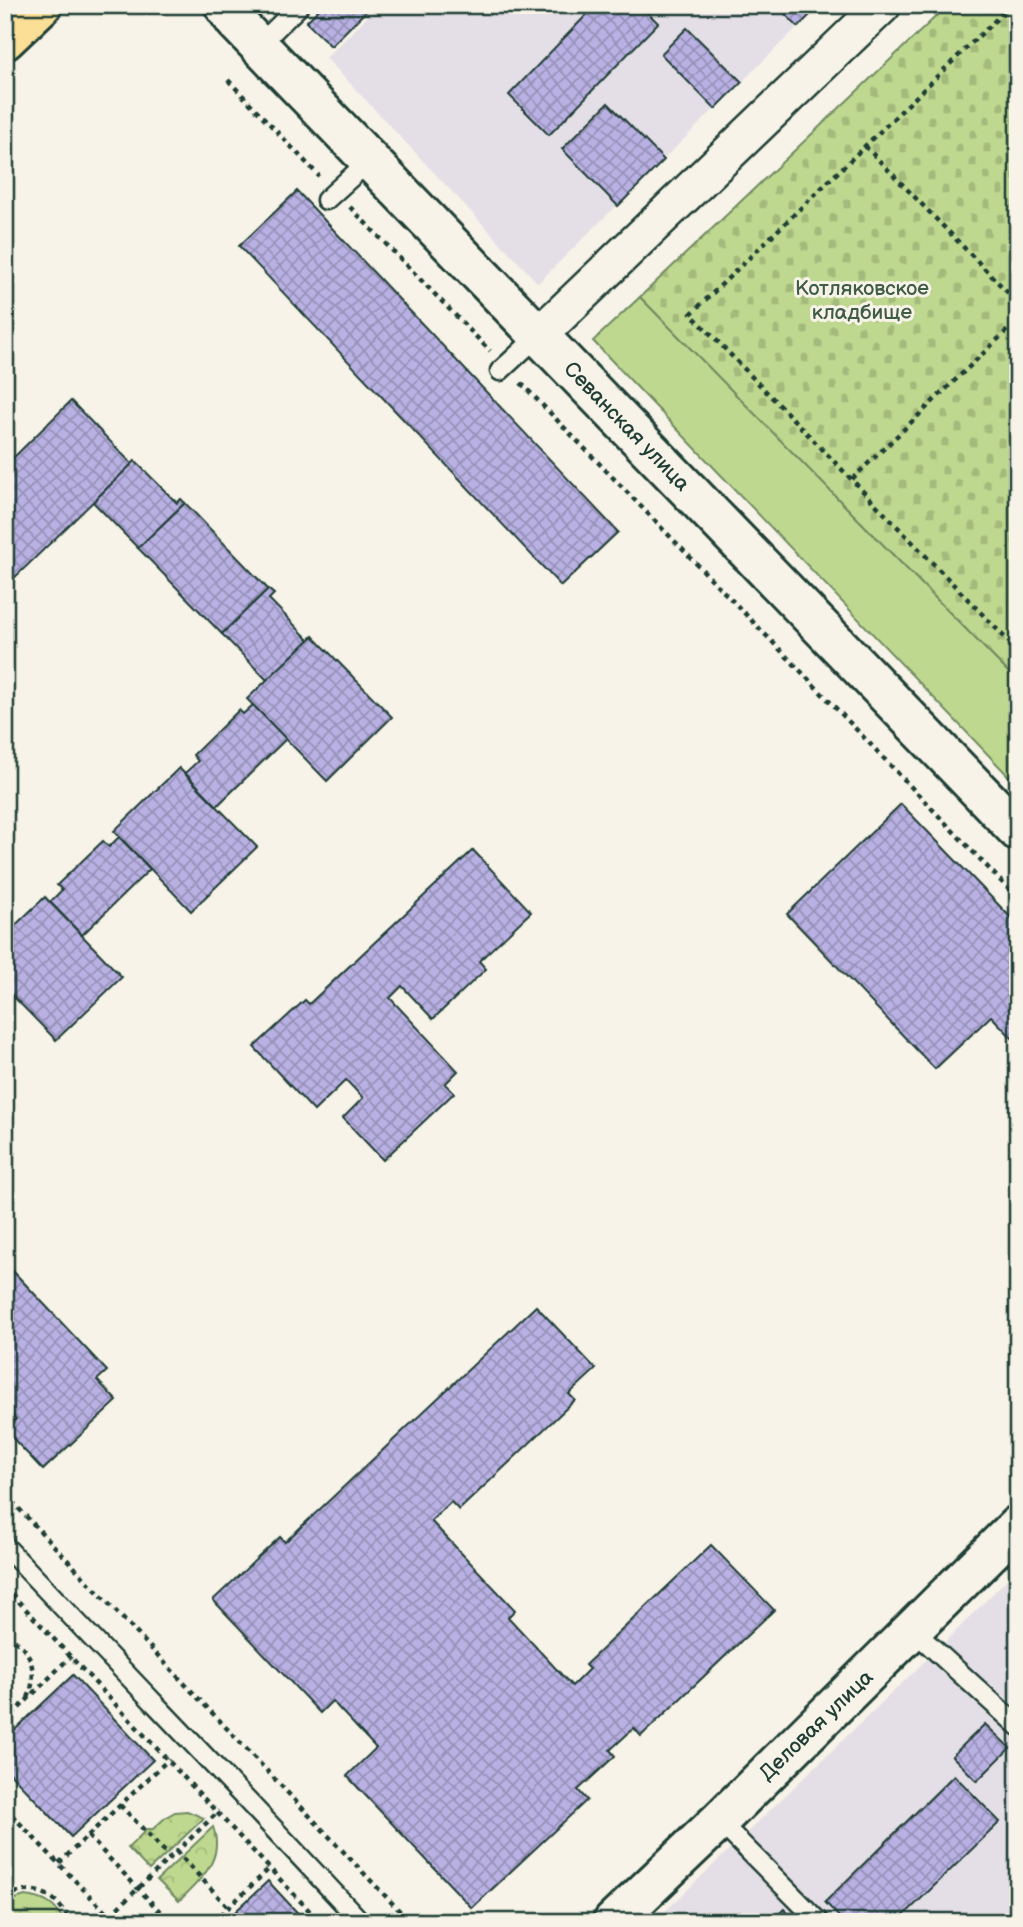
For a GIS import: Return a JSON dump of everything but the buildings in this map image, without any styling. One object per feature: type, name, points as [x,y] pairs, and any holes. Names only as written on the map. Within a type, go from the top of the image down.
[{"type":"main road","points":[[5,40],[42,5]]},
{"type":"street","points":[[539,335],[883,5]]},
{"type":"street","name":"Севанская улица","points":[[233,19],[1018,831]]},
{"type":"street","name":"Деловая улица","points":[[613,1922],[1018,1525]]},
{"type":"lane","points":[[233,19],[298,7]]},
{"type":"lane","points":[[330,196],[370,160]]},
{"type":"lane","points":[[503,369],[539,335]]},
{"type":"lane","points":[[5,1546],[242,1793],[360,1922]]},
{"type":"lane","points":[[913,1630],[1018,1726]]},
{"type":"lane","points":[[719,1821],[819,1922]]},
{"type":"path","points":[[1012,5],[691,314],[1018,651]]},
{"type":"path","points":[[228,80],[330,196],[790,660],[1018,899]]},
{"type":"path","points":[[865,146],[1018,303]]},
{"type":"path","points":[[852,480],[1018,320]]},
{"type":"path","points":[[5,1494],[410,1922]]},
{"type":"path","points":[[5,1587],[320,1922]]},
{"type":"path","points":[[5,1636],[23,1647],[31,1659],[34,1672],[33,1686],[20,1708],[5,1716]]},
{"type":"path","points":[[5,1722],[91,1638]]},
{"type":"path","points":[[59,1863],[169,1759]]},
{"type":"path","points":[[103,1922],[176,1851],[266,1770]]},
{"type":"path","points":[[120,1805],[170,1857]]},
{"type":"path","points":[[5,1808],[114,1922]]},
{"type":"path","points":[[88,1836],[170,1922]]},
{"type":"path","points":[[176,1851],[228,1907]]},
{"type":"path","points":[[5,1866],[5,1872]]},
{"type":"path","points":[[213,1922],[270,1868]]},
{"type":"path","points":[[5,1896],[19,1890],[34,1890],[58,1903],[69,1922]]},
{"type":"shaded area","points":[[379,5],[820,5],[538,283],[326,58]]},
{"type":"shaded area","points":[[1018,1568],[1018,1922],[654,1922],[953,1634]]},
{"type":"green space","name":"Котляковское кладбище","points":[[948,5],[1018,5],[1018,682],[640,297]]},
{"type":"green space","points":[[640,297],[1018,682],[1018,786],[593,341]]},
{"type":"green space","points":[[187,1811],[204,1818],[149,1870],[128,1848],[147,1829],[153,1829],[166,1817],[175,1812]]},
{"type":"green space","points":[[213,1827],[216,1849],[213,1859],[195,1886],[179,1901],[157,1880]]},
{"type":"green space","points":[[25,1896],[48,1903],[65,1922],[5,1922],[5,1902]]}]
